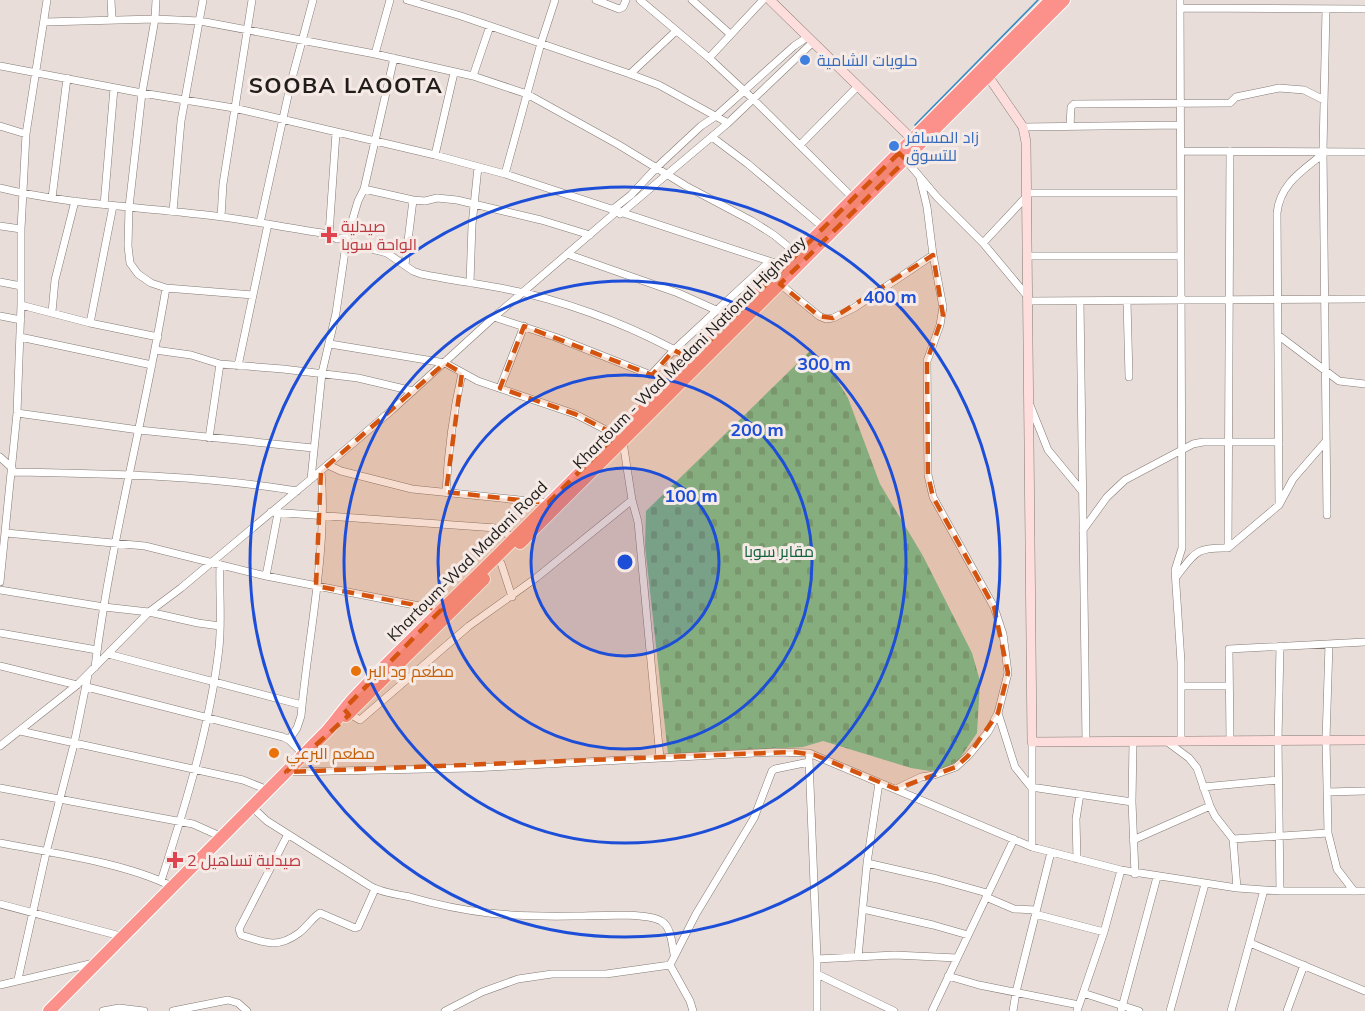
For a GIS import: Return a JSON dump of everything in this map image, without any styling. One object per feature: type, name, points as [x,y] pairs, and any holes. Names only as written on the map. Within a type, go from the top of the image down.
[{"type":"highway","name":"Khartoum - Wad Medani National Highway","points":[[303,754],[501,562],[619,439],[780,284],[1051,0]]},
{"type":"highway","name":"Khartoum - Wad Medani National Highway","points":[[916,143],[988,76],[1064,0]]},
{"type":"highway","name":"Khartoum-Wad Madani Road","points":[[346,712],[440,610],[548,503],[619,439],[691,359],[784,266],[853,198],[902,157]]},
{"type":"highway","points":[[57,1008],[303,754]]},
{"type":"street","points":[[0,582],[17,413],[21,320],[22,194],[26,134],[45,22],[46,0]]},
{"type":"street","points":[[111,0],[111,20]]},
{"type":"street","points":[[156,0],[142,93],[129,207],[130,262],[138,274],[151,283],[166,288],[253,295]]},
{"type":"street","points":[[173,211],[184,99],[202,0]]},
{"type":"street","points":[[221,217],[223,184],[252,0]]},
{"type":"street","points":[[260,223],[282,119],[313,0]]},
{"type":"street","points":[[375,54],[390,0]]},
{"type":"street","points":[[407,0],[490,26],[659,85],[728,123]]},
{"type":"street","points":[[506,174],[540,43],[555,0]]},
{"type":"street","points":[[596,0],[621,9],[626,0]]},
{"type":"street","points":[[640,0],[650,3],[676,31],[753,99],[853,198]]},
{"type":"street","points":[[692,0],[730,34]]},
{"type":"street","points":[[709,58],[763,0]]},
{"type":"street","points":[[770,0],[916,143]]},
{"type":"street","points":[[1180,0],[1182,548],[1176,562],[1176,577],[1181,741]]},
{"type":"street","points":[[1180,8],[1365,9]]},
{"type":"street","points":[[1326,9],[1323,152],[1327,515]]},
{"type":"street","points":[[45,22],[155,18],[200,21],[375,54],[473,76],[526,94],[752,221],[797,254]]},
{"type":"street","points":[[473,76],[490,26]]},
{"type":"street","points":[[630,74],[676,31]]},
{"type":"street","points":[[616,212],[657,167],[701,126],[716,116],[794,46],[809,40]]},
{"type":"street","points":[[0,746],[77,685],[148,612],[275,513],[297,491],[567,254],[616,212],[712,137],[753,99],[809,40]]},
{"type":"street","points":[[311,479],[322,373],[330,344],[347,238],[364,189],[394,58]]},
{"type":"street","points":[[0,66],[234,108],[435,155],[506,174],[784,266]]},
{"type":"street","points":[[435,155],[454,73]]},
{"type":"street","points":[[988,76],[1023,127],[1026,149],[1032,847]]},
{"type":"street","points":[[52,198],[67,78]]},
{"type":"street","points":[[800,146],[857,87]]},
{"type":"street","points":[[104,205],[114,88]]},
{"type":"street","points":[[1070,126],[1071,107],[1074,104],[1230,103],[1236,97],[1279,88],[1304,90],[1324,100]]},
{"type":"street","points":[[1023,127],[1180,125]]},
{"type":"street","points":[[0,126],[26,134]]},
{"type":"street","points":[[329,234],[336,133]]},
{"type":"street","points":[[712,137],[824,228]]},
{"type":"street","points":[[1181,151],[1365,152]]},
{"type":"street","points":[[1228,548],[1230,151]]},
{"type":"street","points":[[1279,505],[1278,201],[1296,175],[1323,152]]},
{"type":"street","points":[[902,157],[983,243],[1028,299],[1080,301],[1365,299]]},
{"type":"street","points":[[470,283],[478,167]]},
{"type":"street","points":[[896,789],[921,777],[956,767],[968,756],[998,713],[1008,673],[1003,634],[994,607],[933,497],[928,475],[927,361],[943,315],[927,207],[920,178]]},
{"type":"street","points":[[0,188],[22,194],[104,205],[221,217],[347,238]]},
{"type":"street","points":[[364,189],[412,200],[425,201],[437,198],[475,204],[590,235]]},
{"type":"street","points":[[983,243],[1026,195],[1180,193]]},
{"type":"street","points":[[405,265],[412,200]]},
{"type":"street","points":[[52,312],[57,271],[75,201]]},
{"type":"street","points":[[90,323],[113,206]]},
{"type":"street","points":[[238,366],[268,224]]},
{"type":"street","points":[[0,226],[21,229]]},
{"type":"street","points":[[347,238],[348,243],[387,253],[421,274],[522,293],[590,313],[691,359]]},
{"type":"street","points":[[567,254],[678,293],[716,310]]},
{"type":"street","points":[[780,284],[819,316],[826,319],[833,318],[866,301],[933,255]]},
{"type":"street","points":[[1028,256],[1180,256]]},
{"type":"street","points":[[494,317],[524,326],[651,375],[674,350],[769,262]]},
{"type":"street","points":[[0,282],[21,286]]},
{"type":"street","points":[[95,667],[115,542],[158,337],[166,288]]},
{"type":"street","points":[[734,295],[746,304]]},
{"type":"street","points":[[1080,301],[1086,741]]},
{"type":"street","points":[[1127,301],[1129,377]]},
{"type":"street","points":[[21,305],[90,323],[158,337]]},
{"type":"street","points":[[0,316],[21,320]]},
{"type":"street","points":[[500,388],[524,326]]},
{"type":"street","points":[[1278,335],[1339,381],[1365,384]]},
{"type":"street","points":[[20,338],[152,365]]},
{"type":"street","points":[[330,344],[445,363],[462,373],[500,388],[575,414],[619,439],[638,522],[660,758]]},
{"type":"street","points":[[155,350],[191,355],[220,364],[358,378],[413,391]]},
{"type":"street","points":[[209,438],[220,364]]},
{"type":"street","points":[[446,492],[447,457],[462,373]]},
{"type":"street","points":[[1029,403],[1048,450],[1082,491]]},
{"type":"street","points":[[17,413],[139,430],[313,448]]},
{"type":"street","points":[[1176,577],[1195,553],[1210,547],[1228,548],[1279,505],[1293,479],[1326,441]]},
{"type":"street","points":[[1083,531],[1107,497],[1125,480],[1193,444],[1279,442]]},
{"type":"street","points":[[0,458],[12,470],[130,474],[297,491]]},
{"type":"street","points":[[328,465],[341,471],[429,492],[548,503]]},
{"type":"street","points":[[289,740],[300,723],[322,515],[321,471]]},
{"type":"street","points":[[346,712],[360,720],[469,626],[512,597],[632,500]]},
{"type":"street","points":[[275,513],[495,528],[514,538]]},
{"type":"street","points":[[266,576],[275,513]]},
{"type":"street","points":[[6,533],[145,546],[266,576],[440,610]]},
{"type":"street","points":[[501,562],[512,597]]},
{"type":"street","points":[[160,881],[180,821],[214,682],[220,626],[220,565]]},
{"type":"street","points":[[0,590],[148,612],[220,626]]},
{"type":"street","points":[[0,633],[97,650]]},
{"type":"street","points":[[1230,740],[1229,649],[1365,642]]},
{"type":"street","points":[[1329,644],[1326,740],[1328,833],[1337,869],[1354,891]]},
{"type":"street","points":[[1280,646],[1278,740],[1280,891]]},
{"type":"street","points":[[108,654],[302,705]]},
{"type":"street","points":[[0,666],[77,685]]},
{"type":"street","points":[[18,979],[46,853],[74,744],[88,674]]},
{"type":"street","points":[[1181,686],[1229,686]]},
{"type":"street","points":[[87,687],[240,725],[289,740],[303,754]]},
{"type":"street","points":[[998,713],[1015,767],[1031,787],[1132,802]]},
{"type":"street","points":[[20,732],[243,780],[268,790]]},
{"type":"street","points":[[1032,742],[1365,740]]},
{"type":"street","points":[[1165,741],[1189,758],[1197,768],[1215,816],[1233,839],[1237,888]]},
{"type":"street","points":[[1133,742],[1132,802],[1135,874]]},
{"type":"street","points":[[286,772],[471,768],[775,752],[809,753],[1032,847],[1135,874],[1264,890],[1365,891]]},
{"type":"street","points":[[809,753],[817,1011]]},
{"type":"street","points":[[693,1011],[690,1001],[670,966],[674,954],[754,818],[772,771],[809,762]]},
{"type":"street","points":[[1203,787],[1278,780]]},
{"type":"street","points":[[858,957],[867,863],[879,783]]},
{"type":"street","points":[[0,788],[180,821],[193,824],[222,837]]},
{"type":"street","points":[[1327,792],[1365,791]]},
{"type":"street","points":[[1077,859],[1076,819],[1080,794]]},
{"type":"street","points":[[1133,840],[1210,806]]},
{"type":"street","points":[[252,807],[267,821],[375,889],[439,906],[511,916],[622,915],[655,919],[663,921],[666,926],[674,954]]},
{"type":"street","points":[[1233,839],[1328,833]]},
{"type":"street","points":[[288,834],[245,914],[239,929],[241,935],[270,944],[280,943],[300,932],[320,913],[355,928],[358,927],[375,889]]},
{"type":"street","points":[[932,1011],[1014,839]]},
{"type":"street","points":[[0,843],[119,868],[173,887]]},
{"type":"street","points":[[1013,1011],[1051,852]]},
{"type":"street","points":[[867,863],[937,879],[987,895],[1014,909],[1035,912],[1104,932]]},
{"type":"street","points":[[948,976],[1078,1008],[1104,932],[1121,870]]},
{"type":"street","points":[[1122,1009],[1157,877]]},
{"type":"street","points":[[1170,1011],[1205,884]]},
{"type":"street","points":[[1231,1011],[1264,890]]},
{"type":"street","points":[[0,904],[124,937]]},
{"type":"street","points":[[863,909],[933,925],[968,936]]},
{"type":"street","points":[[1250,943],[1365,991]]},
{"type":"street","points":[[817,959],[895,955],[957,958]]},
{"type":"street","points":[[0,985],[18,979],[100,962]]},
{"type":"street","points":[[1287,1011],[1304,965]]},
{"type":"street","points":[[446,1011],[482,992],[518,979],[552,974],[606,974],[670,966]]},
{"type":"street","points":[[817,974],[894,1011]]},
{"type":"street","points":[[1083,993],[1122,1009],[1139,1011]]},
{"type":"street","points":[[173,1011],[228,1000],[238,1003],[247,1011]]},
{"type":"street","points":[[103,1011],[119,1008],[144,1011]]},
{"type":"highlighted area","points":[[899,153],[906,160],[780,284],[819,316],[833,318],[933,255],[943,315],[927,361],[928,475],[933,497],[994,607],[1008,673],[998,713],[968,756],[956,767],[896,789],[815,755],[793,752],[286,772],[349,715],[344,709],[441,610],[316,586],[321,471],[445,363],[462,373],[446,492],[548,503],[616,435],[575,414],[500,388],[524,326],[652,375],[674,350],[691,359]]},
{"type":"green space","name":"مقابر سوبا","points":[[810,351],[832,372],[848,398],[880,484],[923,556],[972,653],[980,681],[977,733],[958,761],[941,770],[911,768],[823,741],[803,747],[668,754],[645,546],[646,511]]},
{"type":"waterway","points":[[915,125],[1038,0]]},
{"type":"place","name":"حلويات الشامية","points":[[805,60]]},
{"type":"place","name":"زاد المسافر للتسوق","points":[[894,146]]},
{"type":"place","name":"صيدلية الواحة سوبا","points":[[329,235]]},
{"type":"place","name":"مطعم ود البر","points":[[356,671]]},
{"type":"place","name":"مطعم البرعي","points":[[274,753]]},
{"type":"place","name":"صيدلية تساهيل 2","points":[[175,860]]},
{"type":"district","name":"SOOBA LAOOTA","points":[[346,85]]}]
